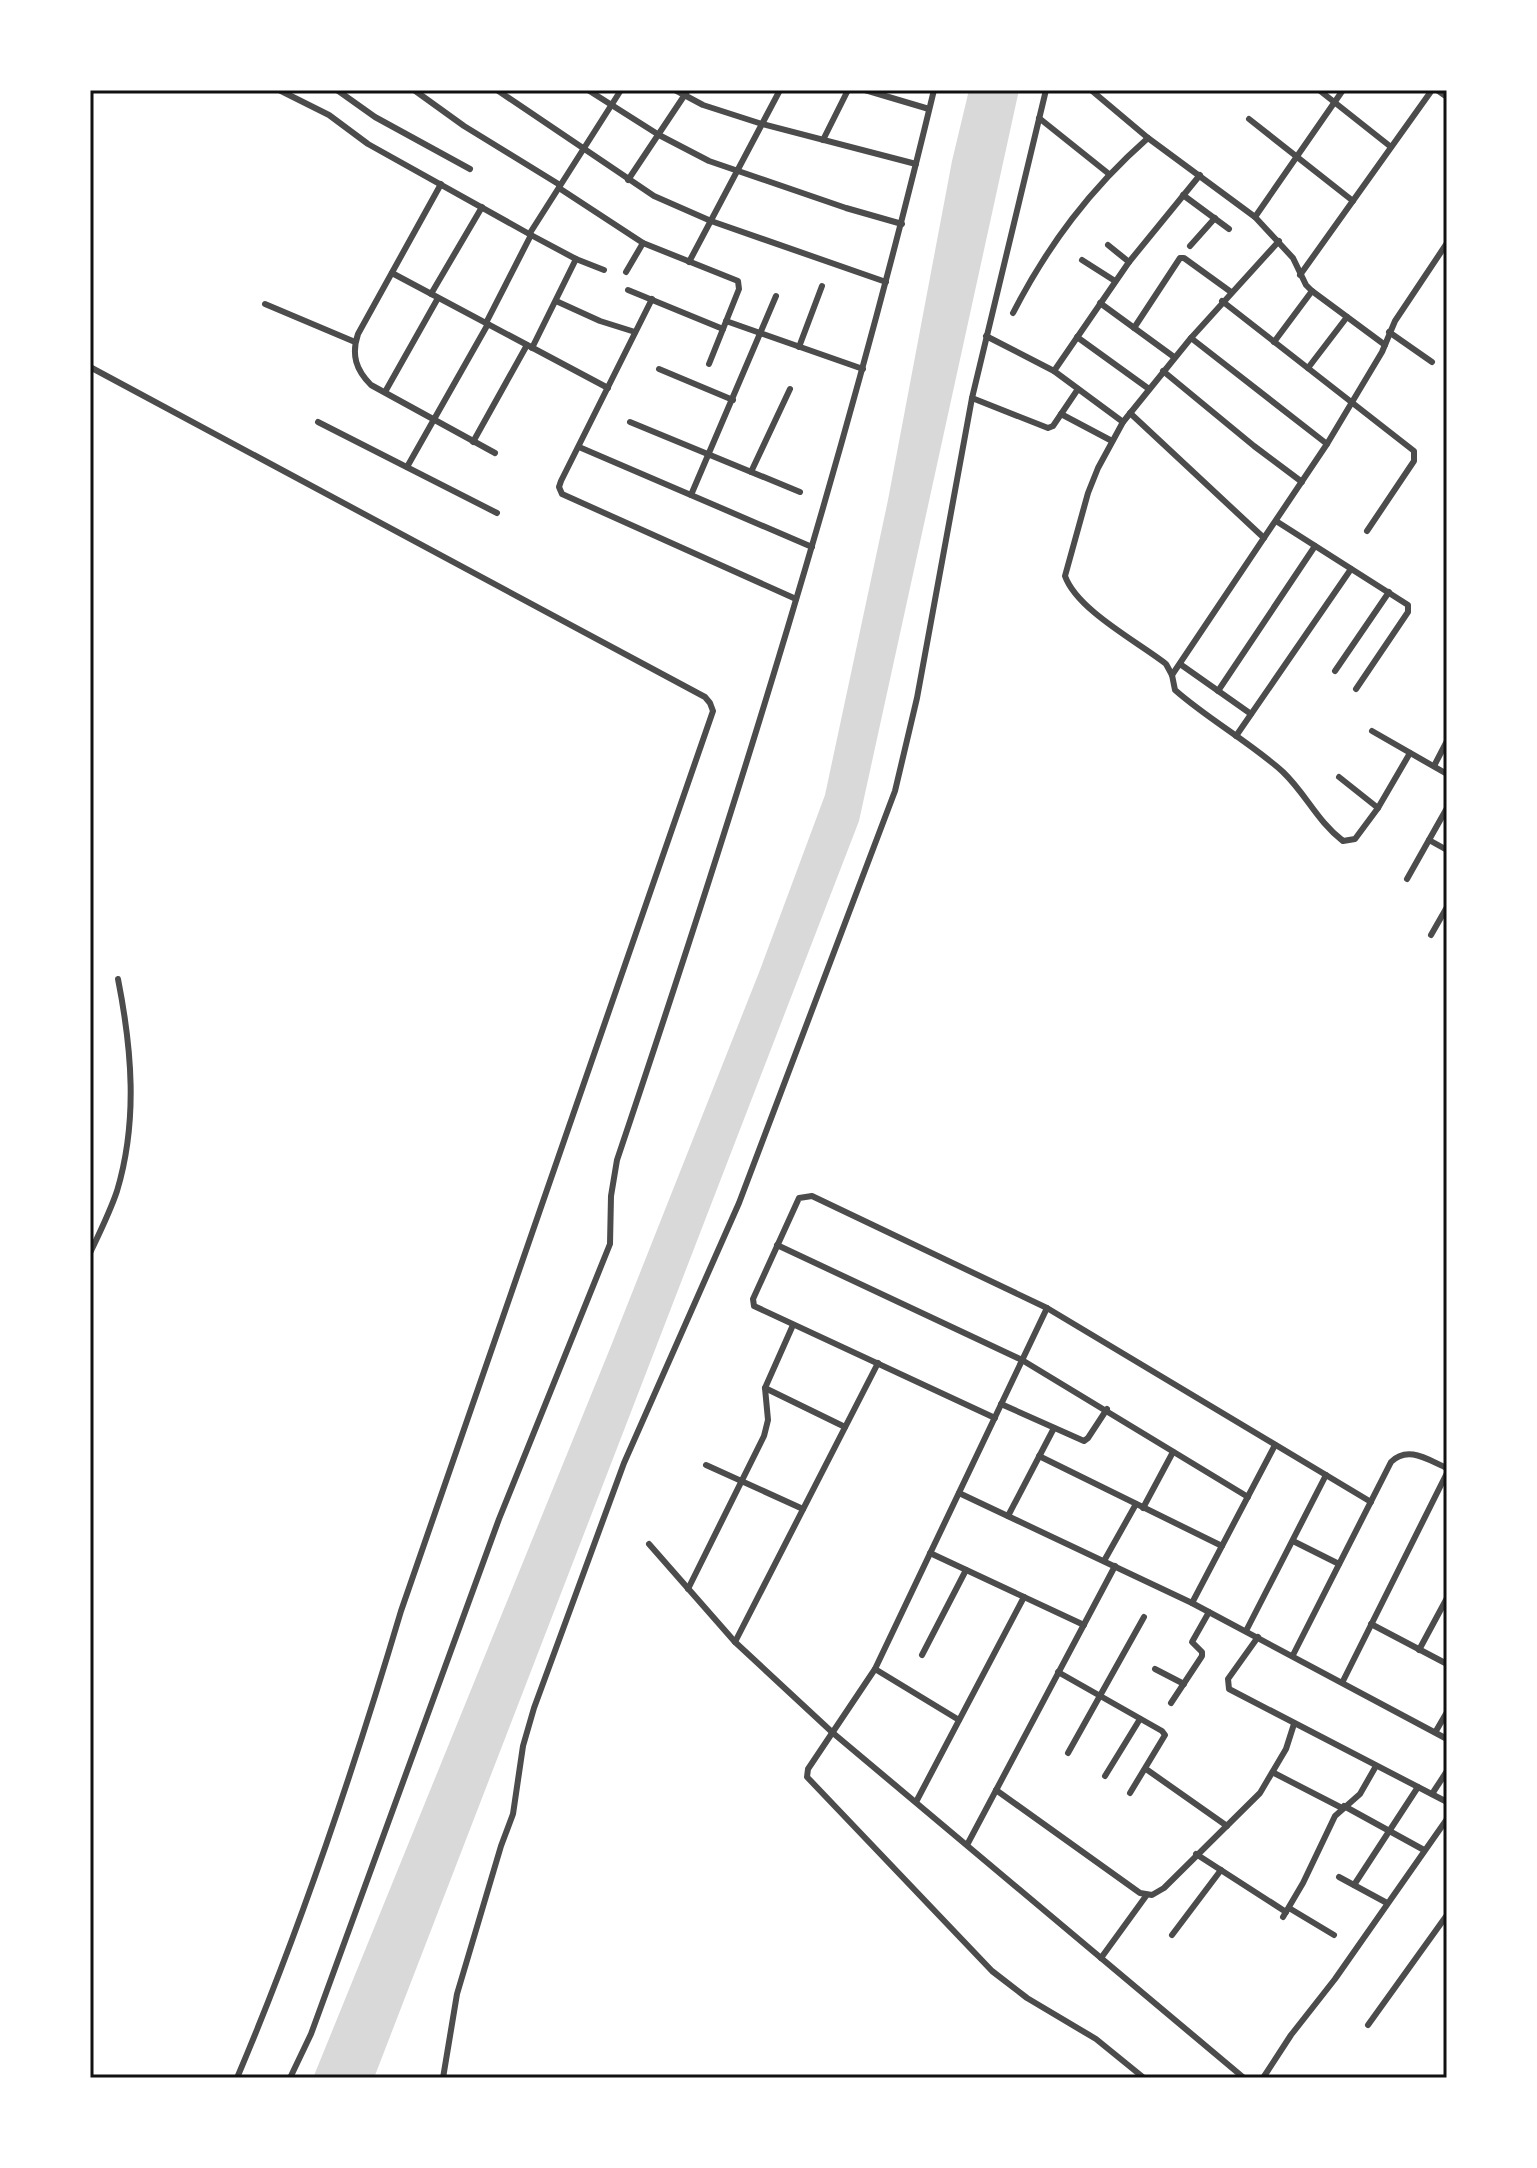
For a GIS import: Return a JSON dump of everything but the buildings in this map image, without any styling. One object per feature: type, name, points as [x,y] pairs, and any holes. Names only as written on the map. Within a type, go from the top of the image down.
[{"type":"street","points":[[279,90],[329,115],[368,144],[530,234],[604,270]]},
{"type":"street","points":[[337,90],[375,117],[470,169]]},
{"type":"street","points":[[414,90],[643,243],[736,280],[740,284],[709,364]]},
{"type":"street","points":[[497,90],[628,180],[664,201],[711,221],[886,282]]},
{"type":"street","points":[[588,90],[687,151],[846,208],[902,224]]},
{"type":"street","points":[[407,467],[487,324],[530,234],[621,90]]},
{"type":"street","points":[[675,90],[762,124],[916,164]]},
{"type":"street","points":[[689,262],[780,90]]},
{"type":"street","points":[[823,140],[848,90]]},
{"type":"street","points":[[865,90],[929,109]]},
{"type":"street","points":[[290,2078],[311,2034],[499,1519],[604,1259],[611,1236],[611,1196],[617,1160],[729,816],[812,547],[902,224],[934,90]]},
{"type":"street","points":[[443,2078],[457,1994],[517,1800],[523,1746],[534,1708],[624,1463],[739,1203],[895,791],[917,698],[972,398],[1046,90]]},
{"type":"street","points":[[1091,90],[1148,138],[1255,217],[1293,258],[1300,275],[1312,291],[1385,345]]},
{"type":"street","points":[[1319,90],[1391,147]]},
{"type":"street","points":[[1255,217],[1343,90]]},
{"type":"street","points":[[1300,275],[1435,90],[1447,97]]},
{"type":"street","points":[[628,180],[686,93]]},
{"type":"street","points":[[1039,118],[1109,174]]},
{"type":"street","points":[[1249,119],[1353,201]]},
{"type":"street","points":[[1013,313],[1055,239],[1109,174],[1148,138]]},
{"type":"street","points":[[1054,371],[1129,262],[1200,175]]},
{"type":"street","points":[[441,184],[355,342],[354,356],[357,367],[371,385],[495,453]]},
{"type":"street","points":[[1183,195],[1229,229]]},
{"type":"street","points":[[431,294],[482,207]]},
{"type":"street","points":[[1190,246],[1215,218]]},
{"type":"street","points":[[1279,241],[1222,301],[1123,422],[1088,493],[1065,576],[1072,590],[1096,612],[1166,664],[1175,690],[1281,770],[1319,820],[1343,841],[1355,839],[1378,808],[1410,753]]},
{"type":"street","points":[[626,272],[643,243]]},
{"type":"street","points":[[1172,675],[1327,444],[1385,345],[1389,332],[1447,243]]},
{"type":"street","points":[[1108,245],[1129,262]]},
{"type":"street","points":[[1134,328],[1182,258],[1231,292]]},
{"type":"street","points":[[473,442],[556,301],[576,259]]},
{"type":"street","points":[[1082,260],[1115,281]]},
{"type":"street","points":[[392,273],[608,388]]},
{"type":"street","points":[[799,347],[822,286]]},
{"type":"street","points":[[628,290],[723,329]]},
{"type":"street","points":[[1274,342],[1312,291]]},
{"type":"street","points":[[691,495],[776,296]]},
{"type":"street","points":[[385,392],[438,298]]},
{"type":"street","points":[[652,299],[559,487],[566,497],[796,599]]},
{"type":"street","points":[[556,301],[600,321],[635,332]]},
{"type":"street","points":[[1222,301],[1415,454],[1414,461],[1367,531]]},
{"type":"street","points":[[1100,303],[1174,357]]},
{"type":"street","points":[[265,304],[355,342]]},
{"type":"street","points":[[1308,368],[1347,317]]},
{"type":"street","points":[[726,321],[863,369]]},
{"type":"street","points":[[1389,332],[1432,362]]},
{"type":"street","points":[[986,336],[1054,371],[1123,422]]},
{"type":"street","points":[[1077,337],[1149,389]]},
{"type":"street","points":[[1191,338],[1327,444]]},
{"type":"street","points":[[90,367],[705,697],[713,711],[401,1611],[366,1727],[268,2006],[237,2078]]},
{"type":"street","points":[[659,369],[733,400]]},
{"type":"street","points":[[1163,371],[1302,482]]},
{"type":"street","points":[[751,472],[790,389]]},
{"type":"street","points":[[972,398],[1048,428],[1053,426],[1078,389]]},
{"type":"street","points":[[1130,413],[1264,538]]},
{"type":"street","points":[[1061,414],[1112,441]]},
{"type":"street","points":[[318,422],[497,513]]},
{"type":"street","points":[[630,422],[800,492]]},
{"type":"street","points":[[579,447],[812,547]]},
{"type":"street","points":[[1276,521],[1406,601],[1409,609],[1356,689]]},
{"type":"street","points":[[1218,691],[1315,546]]},
{"type":"street","points":[[1236,736],[1351,569]]},
{"type":"street","points":[[1335,671],[1389,592]]},
{"type":"street","points":[[1180,664],[1251,714]]},
{"type":"street","points":[[1372,731],[1447,774]]},
{"type":"street","points":[[1434,766],[1447,741]]},
{"type":"street","points":[[1339,777],[1378,808]]},
{"type":"street","points":[[1407,879],[1447,808]]},
{"type":"street","points":[[1429,840],[1447,850]]},
{"type":"street","points":[[1431,935],[1447,907]]},
{"type":"street","points":[[90,1253],[116,1193],[129,1139],[129,1046],[118,979]]},
{"type":"street","points":[[995,1418],[756,1308],[752,1302],[799,1198],[812,1196],[1047,1308],[1371,1502]]},
{"type":"street","points":[[777,1245],[1022,1360],[1248,1497]]},
{"type":"street","points":[[1047,1308],[875,1669],[808,1769],[809,1780],[992,1971],[1027,1998],[1096,2039],[1144,2078]]},
{"type":"street","points":[[688,1589],[767,1428],[765,1388],[793,1325]]},
{"type":"street","points":[[735,1642],[878,1363]]},
{"type":"street","points":[[765,1388],[845,1427]]},
{"type":"street","points":[[1001,1404],[1084,1441],[1107,1409]]},
{"type":"street","points":[[1008,1516],[1054,1428]]},
{"type":"street","points":[[1192,1603],[1275,1445]]},
{"type":"street","points":[[1104,1561],[1173,1452]]},
{"type":"street","points":[[1293,1655],[1391,1462],[1406,1453],[1415,1454],[1447,1470],[1343,1681]]},
{"type":"street","points":[[1039,1456],[1222,1546]]},
{"type":"street","points":[[706,1465],[803,1509]]},
{"type":"street","points":[[1246,1631],[1326,1475]]},
{"type":"street","points":[[959,1493],[1192,1603],[1447,1739]]},
{"type":"street","points":[[1293,1541],[1339,1564]]},
{"type":"street","points":[[649,1544],[735,1642],[833,1733],[1244,2078]]},
{"type":"street","points":[[930,1553],[1084,1625]]},
{"type":"street","points":[[967,1845],[1115,1566]]},
{"type":"street","points":[[922,1655],[966,1570]]},
{"type":"street","points":[[916,1802],[1024,1597]]},
{"type":"street","points":[[1419,1650],[1447,1598]]},
{"type":"street","points":[[1171,1703],[1202,1656],[1192,1642],[1209,1612]]},
{"type":"street","points":[[1068,1753],[1144,1617]]},
{"type":"street","points":[[1371,1624],[1447,1664]]},
{"type":"street","points":[[1258,1637],[1227,1684],[1233,1691],[1447,1802]]},
{"type":"street","points":[[875,1669],[959,1720]]},
{"type":"street","points":[[1155,1669],[1184,1684]]},
{"type":"street","points":[[1058,1672],[1165,1735],[1130,1793]]},
{"type":"street","points":[[1436,1731],[1447,1712]]},
{"type":"street","points":[[1105,1776],[1140,1719]]},
{"type":"street","points":[[1101,1958],[1146,1896],[1164,1888],[1260,1793],[1274,1773],[1294,1724]]},
{"type":"street","points":[[1286,1912],[1343,1807],[1360,1794],[1376,1766]]},
{"type":"street","points":[[1146,1769],[1227,1826]]},
{"type":"street","points":[[1432,1794],[1447,1771]]},
{"type":"street","points":[[1274,1773],[1424,1850]]},
{"type":"street","points":[[1354,1885],[1418,1787]]},
{"type":"street","points":[[996,1790],[1146,1896]]},
{"type":"street","points":[[1263,2078],[1447,1819]]},
{"type":"street","points":[[1196,1854],[1286,1912],[1334,1935]]},
{"type":"street","points":[[1172,1935],[1221,1870]]},
{"type":"street","points":[[1339,1877],[1387,1903]]},
{"type":"street","points":[[1368,2025],[1447,1915]]},
{"type":"shaded area","points":[[969,90],[1019,90],[859,821],[374,2078],[313,2078],[611,1346],[760,970],[825,795],[888,500],[952,161]]}]
